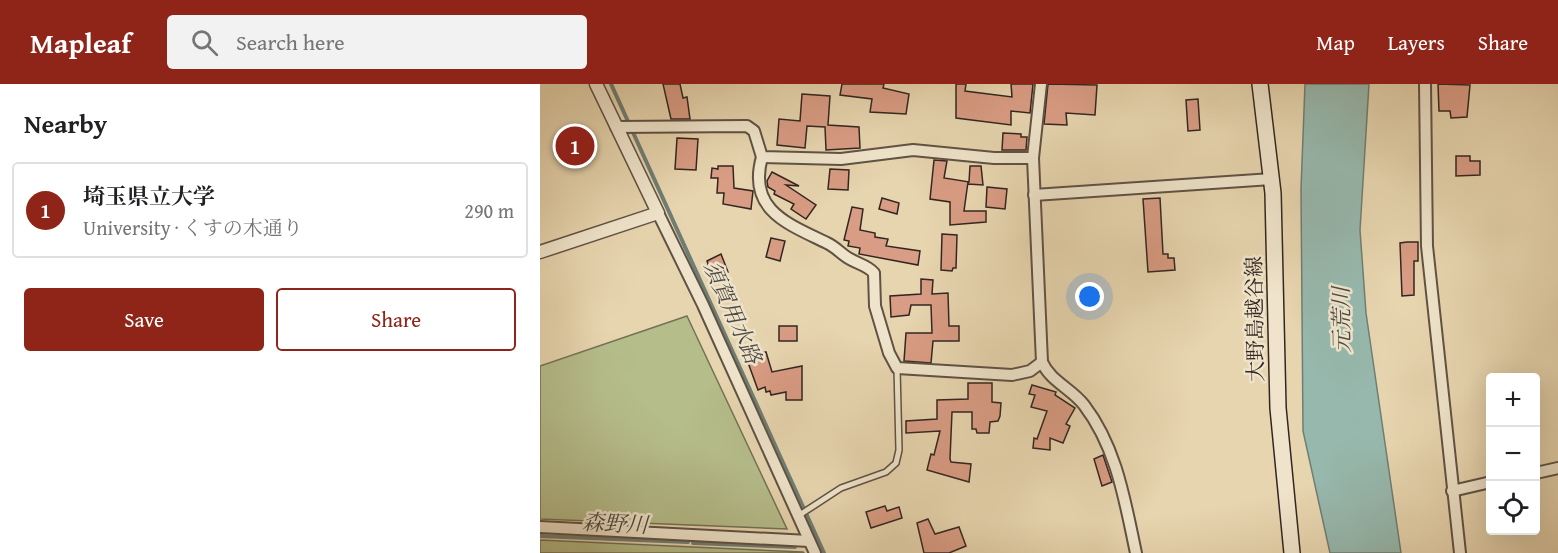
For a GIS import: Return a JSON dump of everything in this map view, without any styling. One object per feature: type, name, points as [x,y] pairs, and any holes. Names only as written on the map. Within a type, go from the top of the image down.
[{"type":"main road","name":"大野島越谷線","points":[[1260,84],[1272,179],[1278,408],[1292,553]]},
{"type":"street","points":[[596,84],[703,305],[815,553]]},
{"type":"street","points":[[1041,84],[1033,158],[1042,362],[1052,376],[1082,402],[1102,430],[1118,473],[1136,553]]},
{"type":"street","points":[[1425,84],[1427,246],[1460,553]]},
{"type":"street","points":[[616,127],[747,126],[754,131],[762,157],[757,183],[762,198],[775,214],[794,228],[830,244],[848,258],[870,268],[874,273],[875,306],[889,353],[897,368],[1012,375],[1030,371],[1042,362]]},
{"type":"street","points":[[762,157],[841,159],[913,150],[994,158],[1033,158]]},
{"type":"street","points":[[1034,195],[1272,179]]},
{"type":"street","points":[[540,252],[658,213]]},
{"type":"street","points":[[1540,472],[1558,468]]},
{"type":"street","points":[[1452,491],[1486,483]]},
{"type":"street","points":[[540,527],[809,541]]},
{"type":"lane","points":[[798,516],[833,493],[886,472],[896,463],[899,450],[897,368]]},
{"type":"green space","points":[[687,316],[787,529],[540,519],[540,366]]},
{"type":"green space","points":[[540,540],[803,552],[804,553],[540,553]]},
{"type":"water","name":"元荒川","points":[[1305,84],[1369,84],[1360,230],[1366,313],[1401,553],[1330,553],[1303,431],[1301,189]]},
{"type":"building","points":[[663,84],[680,84],[683,98],[687,97],[690,119],[671,119]]},
{"type":"building","points":[[842,84],[884,84],[883,88],[909,94],[906,114],[870,112],[872,99],[840,95]]},
{"type":"building","points":[[956,84],[966,84],[965,91],[1012,97],[1011,84],[1033,84],[1030,113],[1011,111],[1011,125],[956,118]]},
{"type":"building","points":[[1048,84],[1097,85],[1095,115],[1066,113],[1067,125],[1044,124]]},
{"type":"building","points":[[1438,84],[1470,85],[1467,117],[1451,118],[1450,111],[1439,111]]},
{"type":"building","points":[[802,94],[830,96],[828,125],[859,127],[860,148],[826,150],[825,127],[807,126],[805,148],[777,145],[779,119],[800,121]]},
{"type":"building","points":[[1198,99],[1200,130],[1188,131],[1186,100]]},
{"type":"building","points":[[1003,133],[1021,134],[1021,137],[1027,137],[1026,150],[1002,150]]},
{"type":"building","points":[[677,138],[698,139],[696,170],[675,169]]},
{"type":"building","points":[[1456,156],[1470,156],[1470,161],[1480,161],[1480,175],[1456,176]]},
{"type":"building","points":[[934,160],[947,161],[944,178],[969,182],[970,166],[981,166],[983,185],[968,184],[968,182],[964,211],[986,211],[986,222],[950,225],[950,202],[930,199]]},
{"type":"building","points":[[718,166],[733,166],[734,188],[753,191],[751,209],[723,204],[724,193],[717,193],[718,178],[711,178],[712,168],[718,169]]},
{"type":"building","points":[[830,169],[849,170],[848,190],[828,189]]},
{"type":"building","points":[[772,172],[799,186],[786,185],[816,205],[806,219],[791,209],[794,204],[774,194],[775,191],[768,187],[767,181]]},
{"type":"building","points":[[987,187],[1007,189],[1005,209],[986,207]]},
{"type":"building","points":[[882,198],[899,203],[897,214],[879,209]]},
{"type":"building","points":[[1160,198],[1163,254],[1168,254],[1168,258],[1174,258],[1175,270],[1148,272],[1143,199]]},
{"type":"building","points":[[852,207],[863,209],[860,230],[875,233],[875,237],[888,239],[886,246],[920,251],[918,265],[859,254],[860,248],[848,246],[849,241],[844,240]]},
{"type":"building","points":[[942,234],[957,235],[956,268],[952,271],[941,270]]},
{"type":"building","points":[[771,238],[785,241],[780,261],[766,257]]},
{"type":"building","points":[[1418,242],[1418,261],[1414,261],[1414,295],[1402,296],[1400,243]]},
{"type":"building","points":[[721,254],[728,272],[712,277],[707,261]]},
{"type":"building","points":[[921,279],[933,280],[932,294],[948,293],[949,326],[959,326],[959,341],[933,341],[931,363],[904,361],[906,333],[932,333],[931,305],[911,305],[909,315],[891,317],[890,296],[921,294]]},
{"type":"building","points":[[779,326],[797,326],[797,341],[779,341]]},
{"type":"building","points":[[766,352],[772,372],[802,366],[802,400],[786,400],[786,392],[771,395],[770,391],[766,392],[765,387],[758,390],[746,357]]},
{"type":"building","points":[[968,383],[992,383],[992,402],[1001,403],[998,421],[990,422],[989,433],[977,433],[976,429],[972,429],[972,412],[952,412],[950,459],[951,462],[971,464],[969,482],[927,470],[931,454],[934,455],[940,431],[906,433],[906,421],[937,419],[937,400],[968,399]]},
{"type":"building","points":[[1032,385],[1056,392],[1055,395],[1075,408],[1066,424],[1070,426],[1063,443],[1050,438],[1050,450],[1033,448],[1034,438],[1037,439],[1047,411],[1031,407],[1035,395],[1029,394]]},
{"type":"building","points":[[1103,455],[1112,482],[1102,486],[1094,459]]},
{"type":"building","points":[[885,506],[887,511],[899,507],[902,518],[871,528],[866,512]]},
{"type":"building","points":[[928,519],[935,534],[959,527],[966,546],[949,553],[924,553],[917,523]]},
{"type":"waterway","name":"須賀用水路","points":[[611,84],[824,553]]},
{"type":"waterway","name":"森野川","points":[[540,536],[688,542]]},
{"type":"waterway","name":"森野川","points":[[693,543],[795,547]]},
{"type":"place","name":"埼玉県立大学","points":[[575,146]]}]
